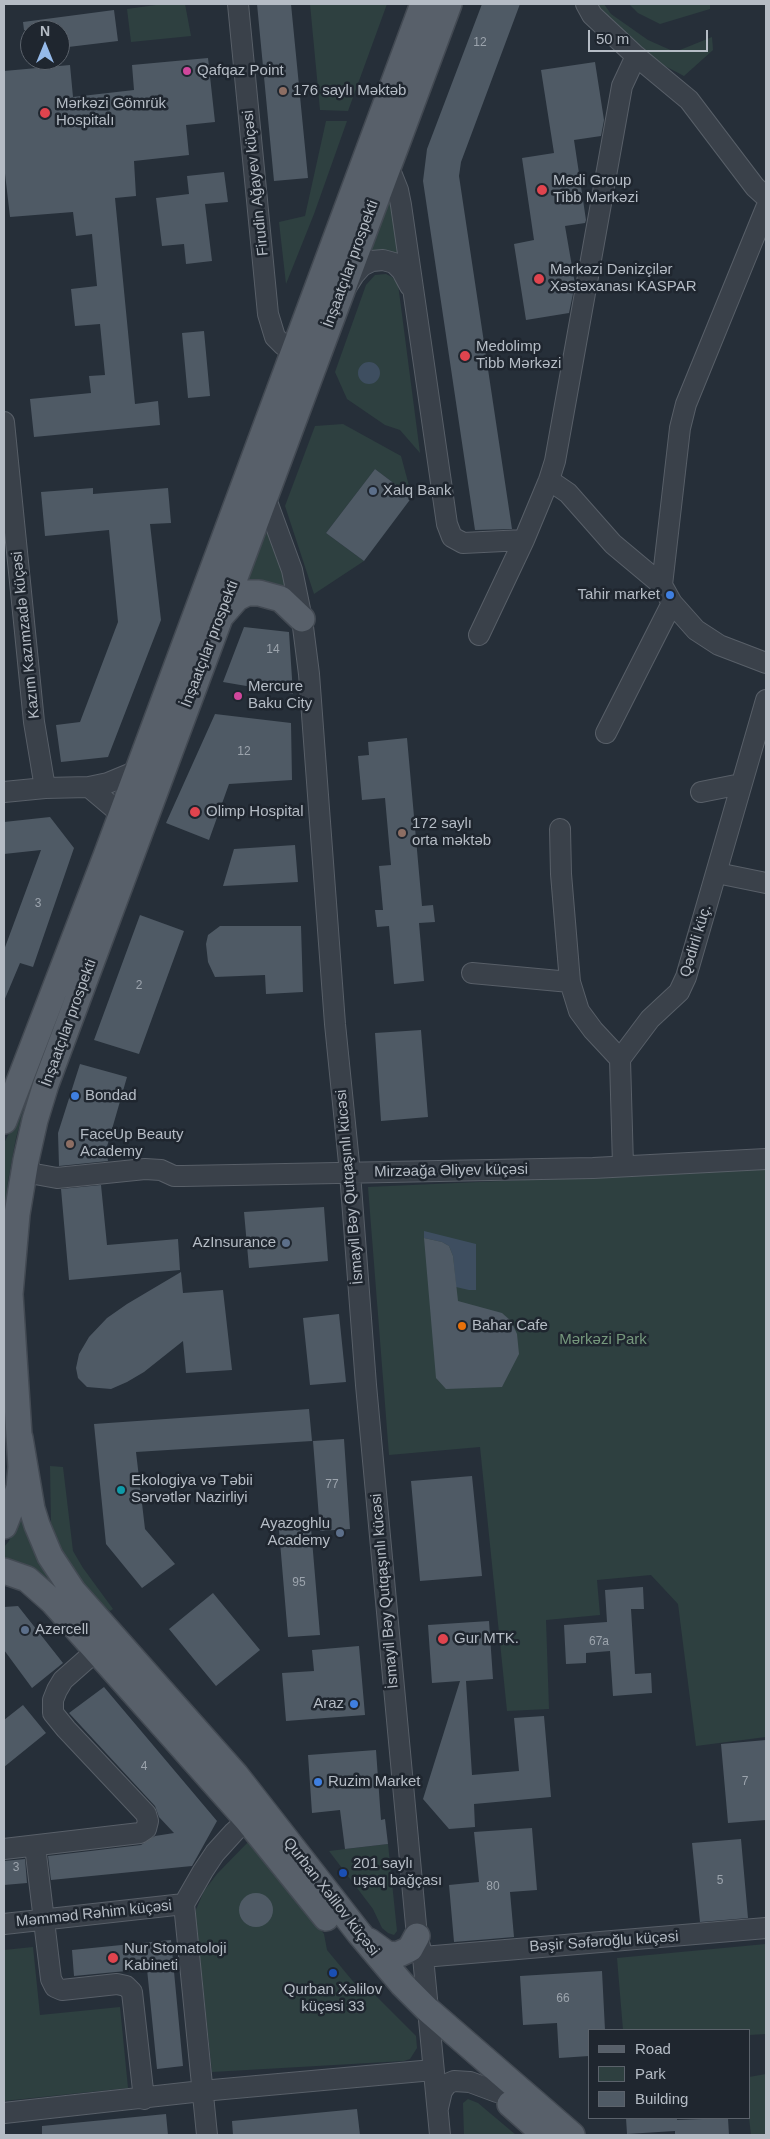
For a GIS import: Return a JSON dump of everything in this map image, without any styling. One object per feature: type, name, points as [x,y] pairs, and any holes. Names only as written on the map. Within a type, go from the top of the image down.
[{"type":"main road","name":"İnşaatçılar prospekti","points":[[4,1120],[121,814],[423,4]]},
{"type":"main road","name":"İnşaatçılar prospekti","points":[[10,1294],[17,1214],[26,1160],[46,1084],[219,619],[266,499],[449,4]]},
{"type":"main road","points":[[219,619],[237,598],[247,593],[259,593],[281,599],[302,619]]},
{"type":"main road","points":[[4,1269],[10,1294],[20,1438],[19,1488],[4,1526]]},
{"type":"main road","points":[[20,1438],[32,1509],[50,1556],[105,1643]]},
{"type":"main road","points":[[4,1571],[19,1575],[38,1587],[105,1643]]},
{"type":"main road","name":"Qurban Xəlilov küçəsi","points":[[105,1643],[382,1989],[429,2022],[572,2135]]},
{"type":"main road","name":"Qurban Xəlilov küçəsi","points":[[105,1643],[236,1775],[359,1933],[402,1984],[429,2022],[497,2092],[545,2135]]},
{"type":"main road","points":[[359,1933],[382,1951],[392,1955],[427,1949]]},
{"type":"street","name":"Firudin Ağayev küçəsi","points":[[238,4],[268,314],[275,337],[294,352]]},
{"type":"street","points":[[586,4],[592,15],[636,56],[689,100],[755,187],[766,197]]},
{"type":"street","points":[[479,635],[524,540],[555,461],[622,86],[636,56]]},
{"type":"street","points":[[388,165],[401,205],[447,524],[452,537],[463,543],[524,540]]},
{"type":"street","points":[[662,585],[680,428],[686,404],[766,208]]},
{"type":"street","points":[[339,298],[362,266],[372,261],[384,260],[394,264],[402,271],[414,296]]},
{"type":"street","name":"Kazım Kazımzadə küçəsi","points":[[4,422],[34,722],[45,788]]},
{"type":"street","points":[[549,480],[568,493],[614,544],[662,585],[672,603],[696,630],[719,645],[766,663]]},
{"type":"street","name":"İsmayil Bəy Qutqaşınlı kücəsi","points":[[266,499],[292,570],[302,619],[314,732],[335,1024],[350,1173],[366,1385],[412,1881],[427,1949],[429,2022],[440,2135]]},
{"type":"street","points":[[606,733],[672,603]]},
{"type":"street","name":"Qədirli küç.","points":[[620,1058],[650,1019],[679,992],[686,977],[766,700]]},
{"type":"street","points":[[4,792],[45,788],[89,787],[108,783],[137,771]]},
{"type":"street","points":[[702,792],[741,784]]},
{"type":"street","points":[[89,787],[121,814]]},
{"type":"street","points":[[560,829],[561,874],[570,982],[579,1011],[593,1030],[620,1058],[623,1166]]},
{"type":"street","points":[[716,873],[766,883]]},
{"type":"street","points":[[472,973],[570,982]]},
{"type":"street","name":"Mirzəağa Əliyev küçəsi","points":[[26,1160],[35,1174],[56,1178],[145,1168],[161,1170],[174,1176],[184,1176],[623,1166],[766,1159]]},
{"type":"street","points":[[4,1849],[140,1833],[146,1828],[148,1821],[146,1814],[53,1713],[53,1700],[64,1680],[105,1643]]},
{"type":"street","points":[[207,2135],[184,1904],[215,1853],[247,1820]]},
{"type":"street","points":[[34,1846],[51,1979],[54,1987],[62,1990],[117,1984],[126,1986],[132,1992],[144,2099]]},
{"type":"street","name":"Məmməd Rəhim küçəsi","points":[[4,1924],[184,1904]]},
{"type":"street","name":"Bəşir Səfəroğlu küçəsi","points":[[427,1949],[766,1928]]},
{"type":"street","points":[[4,2113],[144,2099],[202,2091],[433,2070]]},
{"type":"street","points":[[438,2110],[442,2091],[447,2084],[454,2081],[470,2082],[497,2092]]},
{"type":"green space","points":[[163,4],[185,4],[191,36],[131,42],[127,9]]},
{"type":"green space","points":[[310,4],[387,4],[348,111],[320,110]]},
{"type":"green space","points":[[591,4],[604,4],[611,14],[648,40],[675,52],[712,37],[713,50],[684,76],[620,37]]},
{"type":"green space","points":[[629,4],[710,4],[710,9],[660,24],[638,13]]},
{"type":"green space","points":[[326,121],[347,121],[314,214],[286,284],[279,222],[305,216]]},
{"type":"green space","points":[[389,196],[402,255],[386,250],[368,255]]},
{"type":"green space","points":[[386,274],[392,277],[398,284],[420,453],[400,430],[385,425],[347,399],[335,372],[366,285],[375,275]]},
{"type":"green space","points":[[343,424],[401,456],[412,497],[375,469],[326,533],[364,561],[314,594],[285,506],[315,426]]},
{"type":"green space","points":[[267,532],[290,594],[244,584]]},
{"type":"green space","points":[[26,1101],[16,1138],[8,1181],[4,1229],[4,1143]]},
{"type":"green space","name":"Mərkəzi Park","points":[[766,1169],[766,1737],[696,1746],[678,1604],[651,1575],[597,1580],[600,1615],[546,1620],[549,1709],[507,1711],[480,1447],[389,1455],[368,1187]]},
{"type":"green space","points":[[50,1466],[63,1467],[73,1551],[113,1609],[110,1611],[88,1591],[60,1549],[51,1523]]},
{"type":"green space","points":[[21,1513],[31,1544],[54,1586],[37,1574],[4,1564],[4,1547],[9,1541]]},
{"type":"green space","points":[[250,1840],[324,1934],[327,1950],[356,1985],[369,1989],[416,2036],[417,2048],[410,2059],[404,2061],[212,2072],[195,1912],[204,1891],[217,1874]]},
{"type":"green space","points":[[388,1844],[397,1931],[394,1935],[382,1928],[373,1909],[329,1851]]},
{"type":"green space","points":[[766,1944],[766,2034],[750,2035],[750,2029],[623,2029],[617,1958]]},
{"type":"green space","points":[[33,1947],[40,2015],[120,2007],[128,2088],[4,2101],[4,1950]]},
{"type":"green space","points":[[766,2074],[766,2134],[751,2135],[749,2119],[750,2077]]},
{"type":"green space","points":[[468,2099],[478,2103],[516,2135],[464,2135],[463,2103]]},
{"type":"water","points":[[369,362],[377,365],[380,373],[377,381],[369,384],[361,381],[358,373],[361,365]]},
{"type":"water","points":[[424,1231],[476,1244],[476,1290],[456,1287],[453,1256],[449,1246],[442,1242],[424,1238]]},
{"type":"building","name":"176 saylı Məktəb","points":[[257,4],[291,4],[308,178],[274,181]]},
{"type":"building","points":[[482,4],[520,4],[461,162],[459,176],[512,529],[475,530],[423,181],[427,149]]},
{"type":"building","points":[[114,10],[118,41],[70,47],[70,20],[38,20]]},
{"type":"building","points":[[208,58],[215,122],[186,125],[189,155],[134,161],[136,196],[115,198],[135,404],[158,401],[160,425],[34,437],[30,399],[91,393],[89,376],[105,375],[100,324],[75,326],[71,289],[97,286],[92,234],[76,236],[73,212],[10,217],[4,165],[4,71],[70,70],[70,65],[73,97],[134,90],[132,65]]},
{"type":"building","points":[[595,62],[604,120],[601,136],[574,140],[586,220],[585,223],[565,226],[575,284],[569,313],[526,320],[514,244],[534,240],[522,158],[554,153],[541,70]]},
{"type":"building","points":[[224,172],[228,202],[205,204],[212,261],[186,264],[184,244],[162,246],[156,198],[189,194],[187,176]]},
{"type":"building","points":[[204,331],[210,396],[188,398],[182,333]]},
{"type":"building","points":[[375,469],[412,497],[364,561],[326,533]]},
{"type":"building","points":[[93,488],[93,494],[168,488],[171,523],[150,524],[161,620],[108,757],[61,762],[56,725],[80,722],[118,622],[109,530],[45,536],[41,492]]},
{"type":"building","points":[[244,627],[289,632],[293,694],[223,682]]},
{"type":"building","points":[[215,714],[291,723],[292,780],[229,784],[209,840],[166,823]]},
{"type":"building","name":"172 saylı orta məktəb","points":[[407,738],[422,906],[433,905],[435,922],[419,923],[424,981],[394,984],[389,926],[377,927],[375,910],[383,910],[379,866],[391,865],[385,798],[362,800],[358,756],[369,755],[368,742]]},
{"type":"building","points":[[50,817],[74,848],[33,967],[20,963],[4,1001],[4,950],[41,850],[4,854],[4,822]]},
{"type":"building","points":[[295,845],[298,882],[223,886],[234,849]]},
{"type":"building","points":[[140,915],[184,931],[139,1054],[94,1040]]},
{"type":"building","points":[[220,926],[301,926],[303,992],[266,994],[265,975],[215,977],[208,962],[206,944],[208,935]]},
{"type":"building","points":[[421,1030],[428,1117],[381,1121],[375,1033]]},
{"type":"building","points":[[80,1064],[127,1077],[106,1150],[108,1161],[59,1166],[58,1133]]},
{"type":"building","points":[[101,1185],[107,1245],[178,1239],[180,1270],[69,1280],[61,1189]]},
{"type":"building","points":[[324,1207],[328,1261],[249,1268],[244,1212]]},
{"type":"building","points":[[424,1238],[442,1242],[449,1246],[453,1256],[458,1301],[502,1313],[511,1321],[517,1334],[519,1354],[502,1387],[446,1389],[436,1378]]},
{"type":"building","points":[[181,1272],[183,1293],[223,1290],[232,1370],[186,1373],[183,1341],[144,1372],[127,1382],[111,1389],[87,1387],[78,1378],[76,1368],[79,1354],[89,1337],[107,1318]]},
{"type":"building","points":[[339,1314],[346,1382],[310,1385],[303,1318]]},
{"type":"building","name":"Ekologiya və Təbii Sərvətlər Nazirliyi","points":[[309,1409],[312,1441],[136,1452],[145,1529],[175,1564],[142,1588],[106,1544],[94,1424]]},
{"type":"building","points":[[344,1439],[350,1529],[320,1531],[313,1441]]},
{"type":"building","points":[[472,1476],[482,1576],[420,1581],[411,1481]]},
{"type":"building","points":[[311,1528],[320,1635],[288,1637],[279,1530]]},
{"type":"building","points":[[643,1587],[644,1609],[631,1609],[635,1674],[651,1673],[652,1693],[613,1696],[610,1651],[586,1653],[586,1663],[566,1664],[564,1625],[607,1622],[605,1590]]},
{"type":"building","points":[[213,1593],[260,1650],[216,1686],[169,1629]]},
{"type":"building","points":[[18,1606],[63,1663],[32,1688],[4,1650],[4,1607]]},
{"type":"building","points":[[489,1621],[493,1679],[466,1681],[472,1775],[519,1771],[514,1718],[544,1716],[551,1797],[474,1804],[475,1827],[449,1829],[423,1799],[460,1681],[432,1683],[428,1625]]},
{"type":"building","points":[[359,1646],[365,1715],[286,1721],[282,1673],[314,1671],[312,1650]]},
{"type":"building","points":[[104,1687],[217,1821],[192,1866],[51,1880],[48,1856],[141,1845],[155,1836],[174,1833],[159,1817],[155,1806],[69,1713]]},
{"type":"building","points":[[23,1705],[46,1733],[4,1767],[4,1720]]},
{"type":"building","points":[[766,1740],[766,1820],[728,1823],[721,1744]]},
{"type":"building","points":[[376,1750],[381,1820],[385,1819],[388,1844],[345,1849],[340,1810],[312,1813],[308,1755]]},
{"type":"building","points":[[532,1828],[537,1890],[510,1892],[514,1937],[454,1942],[449,1885],[479,1882],[474,1832]]},
{"type":"building","points":[[741,1839],[748,1918],[700,1922],[692,1843]]},
{"type":"building","points":[[25,1859],[27,1883],[4,1885],[4,1861]]},
{"type":"building","points":[[256,1893],[268,1898],[273,1910],[268,1922],[256,1927],[244,1922],[239,1910],[244,1898]]},
{"type":"building","points":[[171,1940],[183,2066],[157,2069],[147,1969],[74,1976],[72,1950]]},
{"type":"building","points":[[602,1971],[605,2029],[588,2029],[588,2056],[559,2058],[557,2023],[523,2025],[520,1976]]},
{"type":"building","points":[[357,2109],[360,2135],[233,2135],[232,2121]]},
{"type":"building","points":[[166,2114],[168,2135],[42,2135],[42,2126]]},
{"type":"building","points":[[626,2119],[728,2119],[729,2135],[675,2135],[675,2131],[627,2134]]},
{"type":"place","name":"Qafqaz Point","points":[[187,71]]},
{"type":"place","name":"176 saylı Məktəb","points":[[283,91]]},
{"type":"place","name":"Mərkəzi Gömrük Hospitalı","points":[[45,113]]},
{"type":"place","name":"Medi Group Tibb Mərkəzi","points":[[542,190]]},
{"type":"place","name":"Mərkəzi Dənizçilər Xəstəxanası KASPAR","points":[[539,279]]},
{"type":"place","name":"Medolimp Tibb Mərkəzi","points":[[465,356]]},
{"type":"place","name":"Xalq Bank","points":[[373,491]]},
{"type":"place","name":"Tahir market","points":[[670,595]]},
{"type":"place","name":"Mercure Baku City","points":[[238,696]]},
{"type":"place","name":"Olimp Hospital","points":[[195,812]]},
{"type":"place","name":"172 saylı orta məktəb","points":[[402,833]]},
{"type":"place","name":"Bondad","points":[[75,1096]]},
{"type":"place","name":"FaceUp Beauty Academy","points":[[70,1144]]},
{"type":"place","name":"AzInsurance","points":[[286,1243]]},
{"type":"place","name":"Bahar Cafe","points":[[462,1326]]},
{"type":"place","name":"Ekologiya və Təbii Sərvətlər Nazirliyi","points":[[121,1490]]},
{"type":"place","name":"Ayazoghlu Academy","points":[[340,1533]]},
{"type":"place","name":"Azercell","points":[[25,1630]]},
{"type":"place","name":"Gur MTK.","points":[[443,1639]]},
{"type":"place","name":"Araz","points":[[354,1704]]},
{"type":"place","name":"Ruzim Market","points":[[318,1782]]},
{"type":"place","name":"201 saylı uşaq bağçası","points":[[343,1873]]},
{"type":"place","name":"Nur Stomatoloji Kabineti","points":[[113,1958]]},
{"type":"place","name":"Qurban Xəlilov küçəsi 33","points":[[333,1973]]}]
